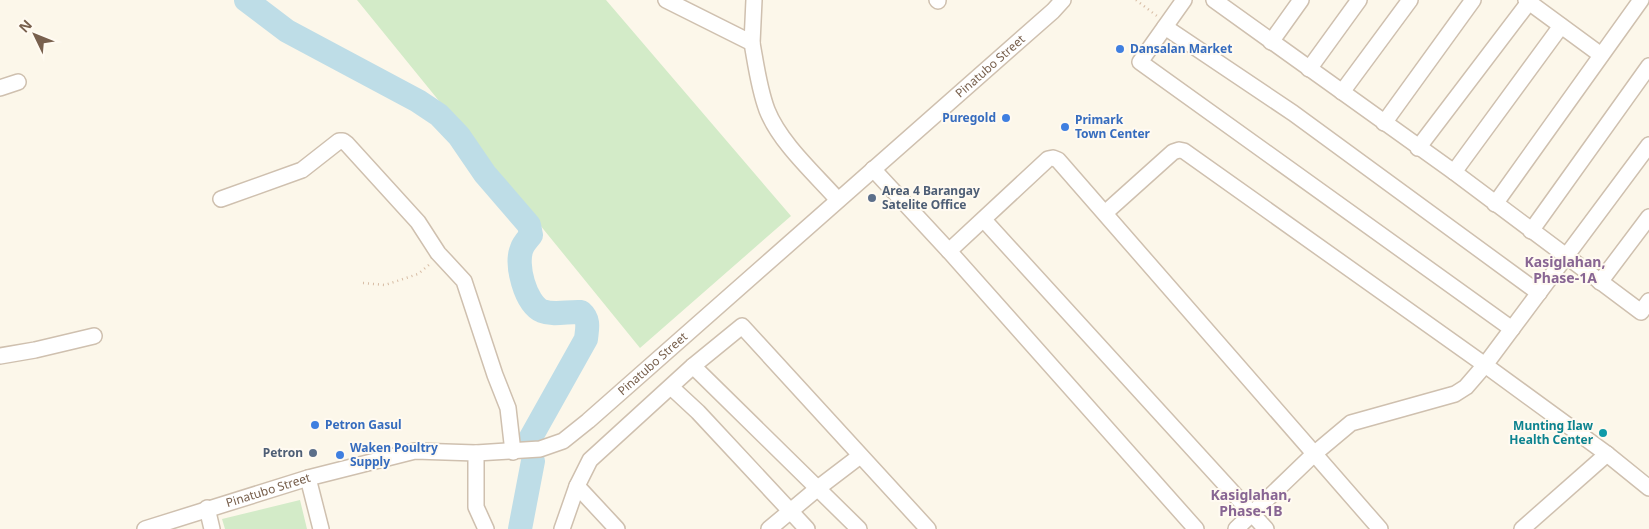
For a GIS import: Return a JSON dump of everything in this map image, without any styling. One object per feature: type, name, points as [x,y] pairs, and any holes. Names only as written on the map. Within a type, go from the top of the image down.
[{"type":"street","points":[[666,0],[752,43]]},
{"type":"street","points":[[754,0],[752,43],[767,109],[779,134],[838,200]]},
{"type":"street","name":"Pinatubo Street","points":[[144,529],[308,478],[415,452],[513,452],[540,449],[563,441],[576,432],[1053,11],[1063,0]]},
{"type":"street","points":[[1184,0],[1140,62],[1512,329]]},
{"type":"street","points":[[1214,0],[1235,6],[1271,42],[1454,172],[1641,312],[1649,301]]},
{"type":"street","points":[[1271,42],[1301,0]]},
{"type":"street","points":[[1309,69],[1359,0]]},
{"type":"street","points":[[1342,92],[1410,0]]},
{"type":"street","points":[[1384,123],[1473,0]]},
{"type":"street","points":[[1495,204],[1641,0]]},
{"type":"street","points":[[1418,148],[1527,1],[1601,56]]},
{"type":"street","points":[[1166,26],[1293,113],[1539,294]]},
{"type":"street","points":[[1454,172],[1562,26]]},
{"type":"street","points":[[1531,231],[1649,66]]},
{"type":"street","points":[[0,88],[18,82]]},
{"type":"street","points":[[221,199],[302,170],[338,141],[343,141],[418,222],[441,256],[464,281],[508,408],[513,452]]},
{"type":"street","points":[[1236,529],[1314,454],[1351,423],[1461,392],[1485,365],[1649,145]]},
{"type":"street","points":[[1105,213],[1173,152],[1184,151],[1485,365],[1607,454],[1649,488]]},
{"type":"street","points":[[949,251],[1048,159],[1058,160],[1380,529]]},
{"type":"street","points":[[873,169],[949,251],[1196,529]]},
{"type":"street","points":[[1600,282],[1649,217]]},
{"type":"street","points":[[984,220],[1266,529]]},
{"type":"street","points":[[562,529],[577,486],[590,460],[693,366],[742,326],[928,529]]},
{"type":"street","points":[[0,356],[94,336]]},
{"type":"street","points":[[693,366],[859,529]]},
{"type":"street","points":[[671,387],[698,412],[807,529]]},
{"type":"street","points":[[476,453],[476,507],[486,529]]},
{"type":"street","points":[[1522,529],[1607,454]]},
{"type":"street","points":[[769,529],[860,456]]},
{"type":"street","points":[[308,478],[320,529]]},
{"type":"street","points":[[577,486],[617,529]]},
{"type":"street","points":[[207,508],[212,529]]},
{"type":"path","points":[[1136,0],[1166,26]]},
{"type":"path","points":[[363,283],[384,285],[418,274],[441,256]]},
{"type":"green space","points":[[357,0],[606,0],[791,216],[640,348]]},
{"type":"green space","points":[[300,500],[307,529],[225,529],[222,519]]},
{"type":"waterway","points":[[246,0],[287,31],[418,101],[439,115],[459,136],[485,174],[529,225],[531,235],[522,248],[520,255],[521,273],[526,292],[536,307],[542,311],[557,313],[581,312],[586,318],[587,325],[586,339],[530,439]]},
{"type":"waterway","points":[[520,529],[533,461]]},
{"type":"place","name":"Dansalan Market","points":[[1120,49]]},
{"type":"place","name":"Puregold","points":[[1006,118]]},
{"type":"place","name":"Primark Town Center","points":[[1065,127]]},
{"type":"place","name":"Area 4 Barangay Satelite Office","points":[[872,198]]},
{"type":"place","name":"Petron Gasul","points":[[315,425]]},
{"type":"place","name":"Munting Ilaw Health Center","points":[[1603,433]]},
{"type":"place","name":"Petron","points":[[313,453]]},
{"type":"place","name":"Waken Poultry Supply","points":[[340,455]]},
{"type":"district","name":"Kasiglahan, Phase-1A","points":[[1565,270]]},
{"type":"district","name":"Kasiglahan, Phase-1B","points":[[1251,504]]}]
